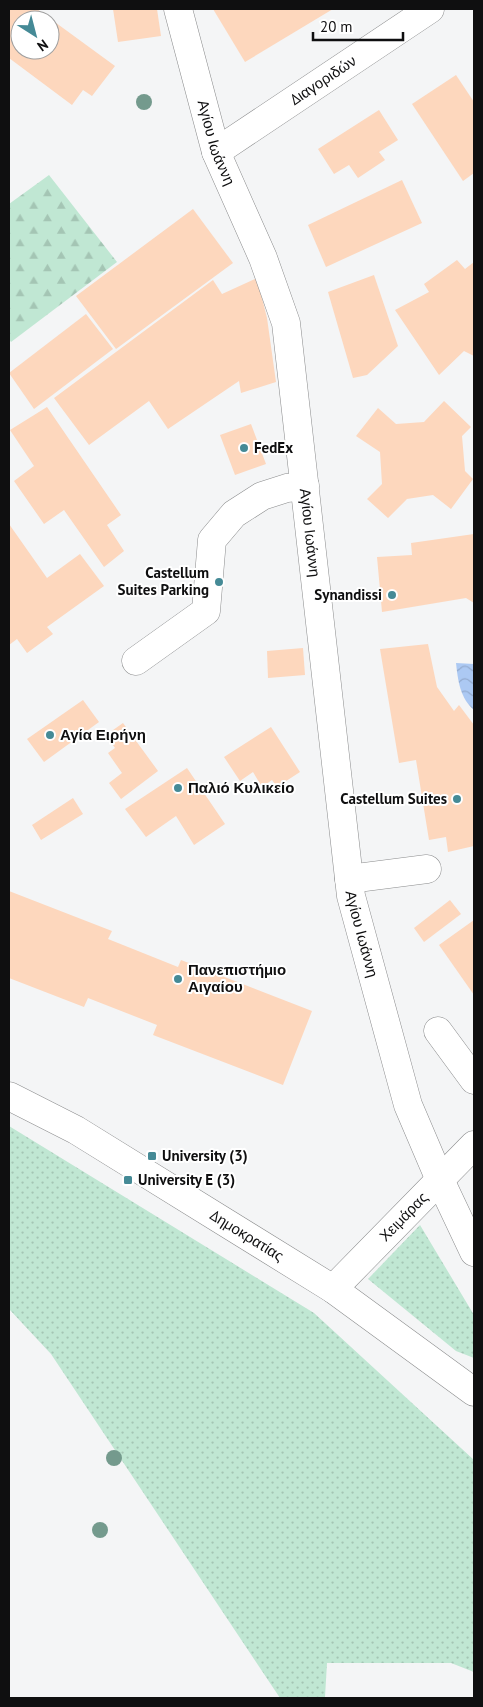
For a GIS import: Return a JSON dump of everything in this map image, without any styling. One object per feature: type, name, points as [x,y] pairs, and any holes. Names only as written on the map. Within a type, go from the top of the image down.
[{"type":"street","name":"Αγίου Ιωάννη","points":[[178,9],[216,152],[263,258],[286,323],[351,896],[408,1105],[440,1180],[474,1252]]},
{"type":"street","name":"Διαγοριδών","points":[[216,152],[430,9]]},
{"type":"street","points":[[136,660],[206,611],[212,540],[234,514],[262,496],[286,488],[305,486]]},
{"type":"street","points":[[349,879],[427,869]]},
{"type":"street","points":[[438,1031],[474,1080]]},
{"type":"street","name":"Δημοκρατίας","points":[[9,1096],[76,1130],[333,1288],[474,1392]]},
{"type":"street","name":"Χειμάρας","points":[[333,1288],[474,1146]]},
{"type":"green space","points":[[49,175],[117,262],[11,342],[9,339],[9,204]]},
{"type":"green space","points":[[9,1126],[314,1313],[474,1460],[474,1672],[451,1663],[327,1663],[325,1697],[280,1698],[51,1354],[9,1309]]},
{"type":"green space","points":[[420,1225],[474,1315],[474,1358],[456,1351],[368,1279]]},
{"type":"water","points":[[456,663],[474,664],[474,710],[463,695]]},
{"type":"building","points":[[9,9],[37,9],[38,10],[10,10],[10,59]]},
{"type":"building","points":[[113,9],[157,9],[161,36],[118,42]]},
{"type":"building","points":[[213,9],[333,9],[245,62]]},
{"type":"building","points":[[60,26],[115,66],[92,96],[83,90],[72,105],[12,60],[60,60]]},
{"type":"building","points":[[456,75],[474,102],[474,173],[463,181],[412,104]]},
{"type":"building","points":[[379,110],[398,140],[379,152],[385,160],[358,178],[349,165],[334,174],[318,149]]},
{"type":"building","points":[[402,180],[422,223],[326,267],[308,225]]},
{"type":"building","points":[[193,209],[233,263],[116,349],[76,296]]},
{"type":"building","points":[[457,260],[465,269],[474,262],[474,356],[464,351],[439,375],[395,310],[429,292],[424,284]]},
{"type":"building","points":[[374,275],[398,346],[367,375],[353,378],[328,292]]},
{"type":"building","points":[[257,278],[267,318],[276,382],[241,393],[239,381],[168,429],[149,401],[89,445],[54,398],[213,280],[222,294]]},
{"type":"building","points":[[86,314],[113,349],[34,409],[9,373]]},
{"type":"building","points":[[444,401],[471,427],[462,436],[465,471],[473,479],[451,509],[433,495],[407,499],[388,518],[367,499],[382,484],[380,452],[356,436],[378,408],[396,424],[424,422]]},
{"type":"building","points":[[47,407],[121,515],[107,525],[124,551],[104,567],[64,510],[44,524],[14,481],[34,466],[10,430]]},
{"type":"building","points":[[251,424],[266,464],[235,475],[220,435]]},
{"type":"building","points":[[9,524],[47,578],[80,554],[104,586],[47,627],[53,634],[27,653],[17,639],[9,645]]},
{"type":"building","points":[[474,534],[474,603],[466,598],[382,612],[377,557],[412,555],[411,543]]},
{"type":"building","points":[[428,644],[437,687],[454,711],[459,705],[474,725],[474,846],[448,852],[446,837],[429,840],[416,760],[399,763],[380,649]]},
{"type":"building","points":[[303,648],[305,675],[268,678],[267,651]]},
{"type":"building","points":[[83,700],[99,722],[44,762],[27,739]]},
{"type":"building","points":[[123,723],[158,771],[121,799],[109,783],[122,773],[108,753],[115,748],[106,735]]},
{"type":"building","points":[[271,727],[300,772],[277,787],[272,780],[262,787],[253,772],[240,781],[224,757]]},
{"type":"building","name":"Παλιό Κυλικείο","points":[[187,768],[225,824],[194,845],[176,816],[146,837],[125,809]]},
{"type":"building","points":[[73,798],[83,814],[41,840],[32,825]]},
{"type":"building","points":[[9,891],[112,931],[108,939],[178,967],[181,960],[312,1011],[283,1085],[153,1035],[157,1025],[88,998],[84,1007],[9,978]]},
{"type":"building","points":[[450,900],[461,914],[424,942],[414,928]]},
{"type":"building","points":[[474,920],[474,995],[439,945]]},
{"type":"place","name":"FedEx","points":[[244,448]]},
{"type":"place","name":"Castellum Suites Parking","points":[[219,582]]},
{"type":"place","name":"Synandissi","points":[[392,595]]},
{"type":"place","name":"Αγία Ειρήνη","points":[[50,735]]},
{"type":"place","name":"Παλιό Κυλικείο","points":[[178,788]]},
{"type":"place","name":"Castellum Suites","points":[[457,799]]},
{"type":"place","name":"Πανεπιστήμιο Αιγαίου","points":[[178,979]]},
{"type":"place","name":"University (3)","points":[[152,1156]]},
{"type":"place","name":"University E (3)","points":[[128,1180]]}]
